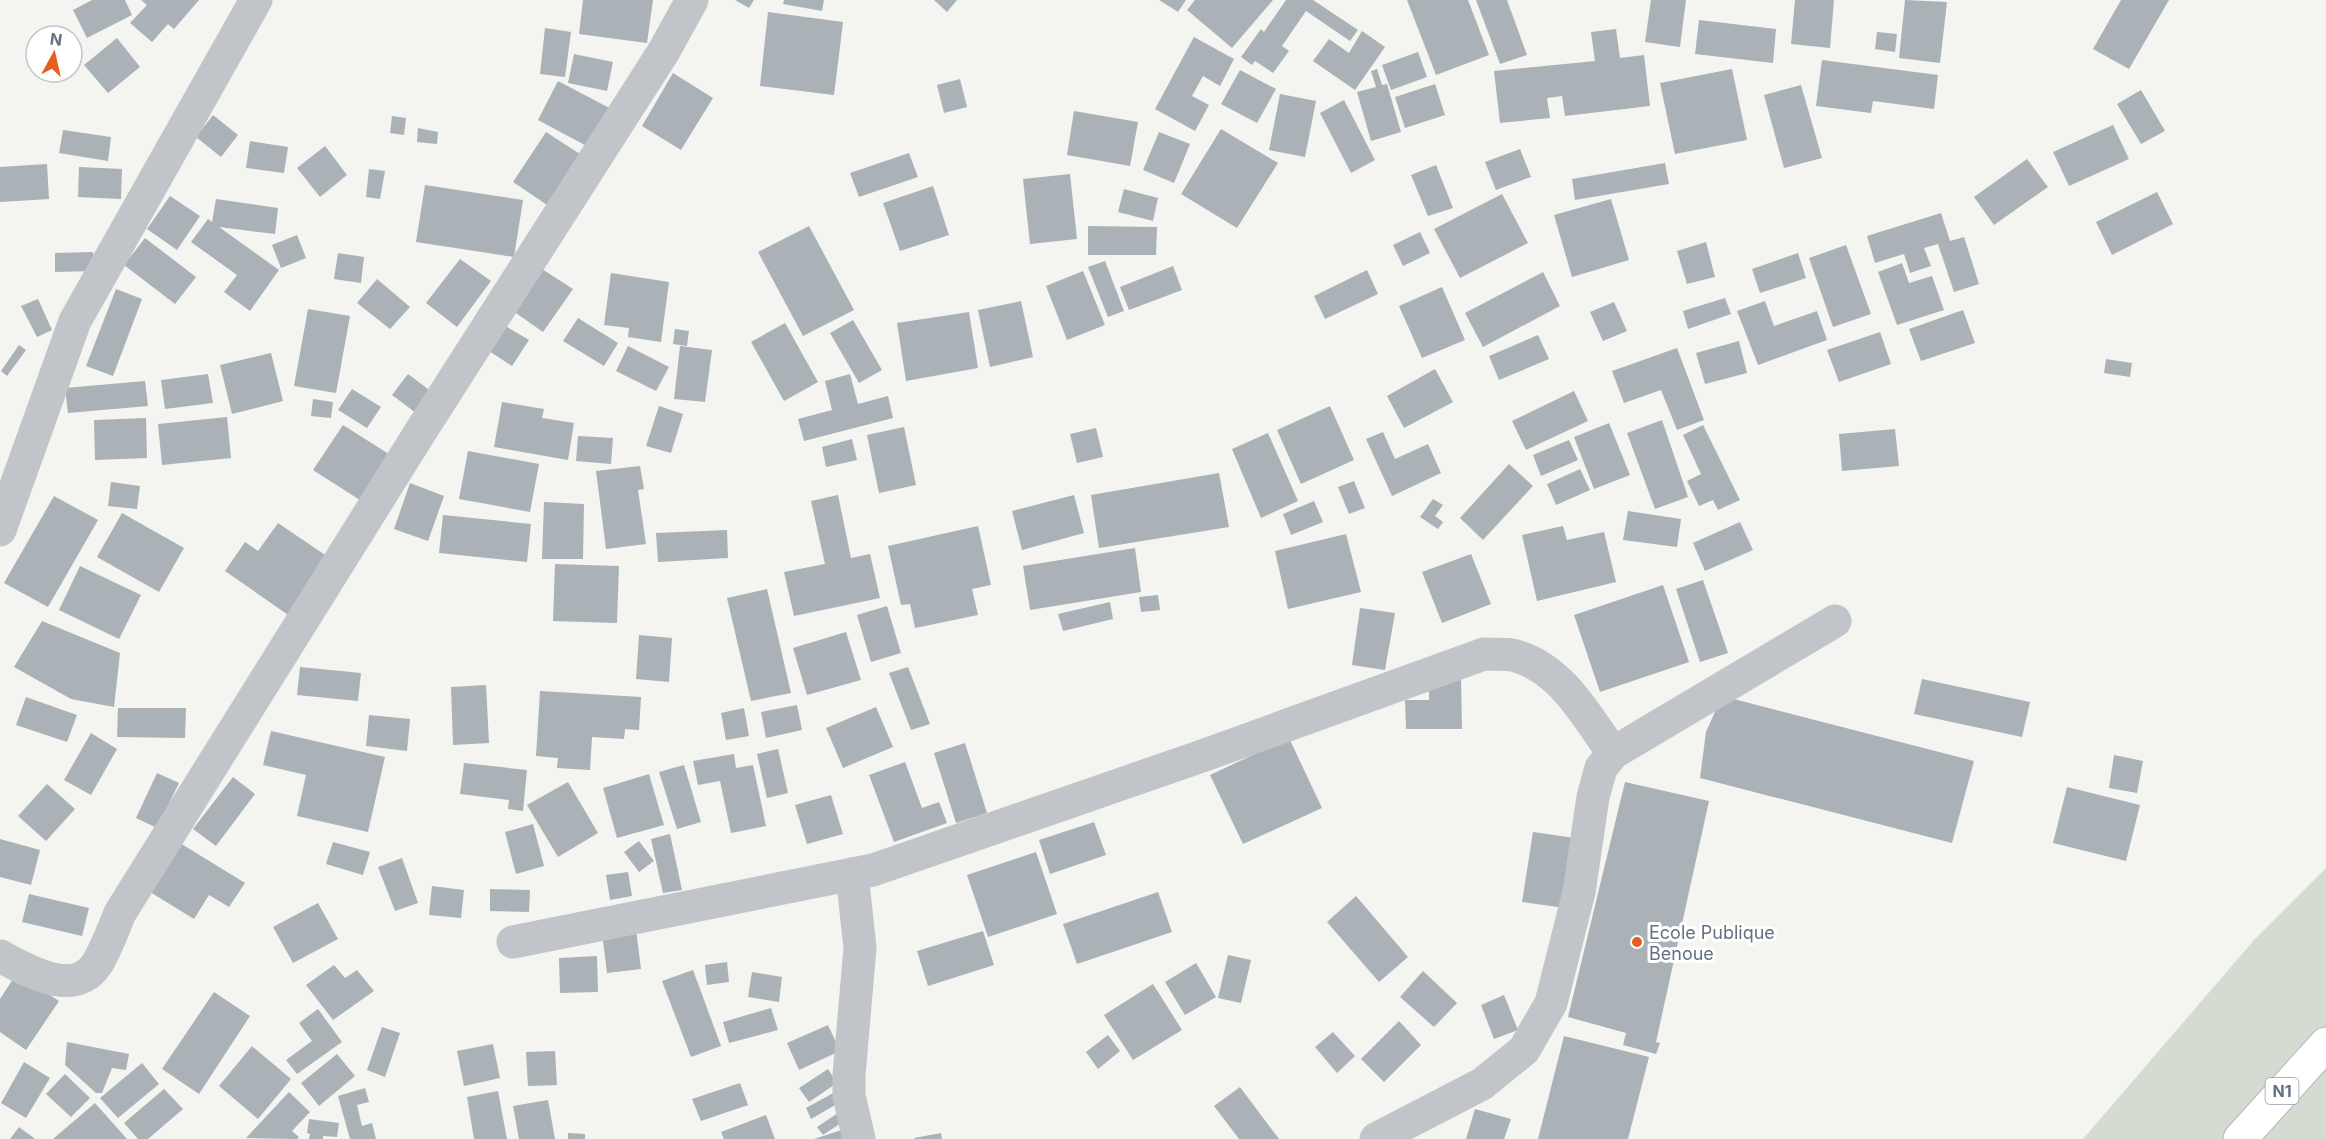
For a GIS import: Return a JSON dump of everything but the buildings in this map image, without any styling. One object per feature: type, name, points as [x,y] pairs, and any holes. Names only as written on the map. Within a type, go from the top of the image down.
[{"type":"highway","name":"N1","points":[[2240,1139],[2326,1044]]},
{"type":"street","points":[[0,530],[75,321],[256,0]]},
{"type":"street","points":[[0,956],[24,969],[57,981],[81,979],[96,966],[127,903],[693,0]]},
{"type":"street","points":[[1376,1139],[1482,1084],[1524,1050],[1551,1004],[1579,892],[1593,797],[1601,768],[1613,753],[1835,621]]},
{"type":"street","points":[[513,942],[873,870],[1191,760],[1484,654],[1515,656],[1545,669],[1571,695],[1613,753]]},
{"type":"street","points":[[852,874],[860,948],[849,1096],[859,1139]]},
{"type":"shaded area","points":[[2326,868],[2326,1139],[2083,1139],[2255,939]]},
{"type":"place","name":"Ecole Publique Benoue","points":[[1637,942]]}]
